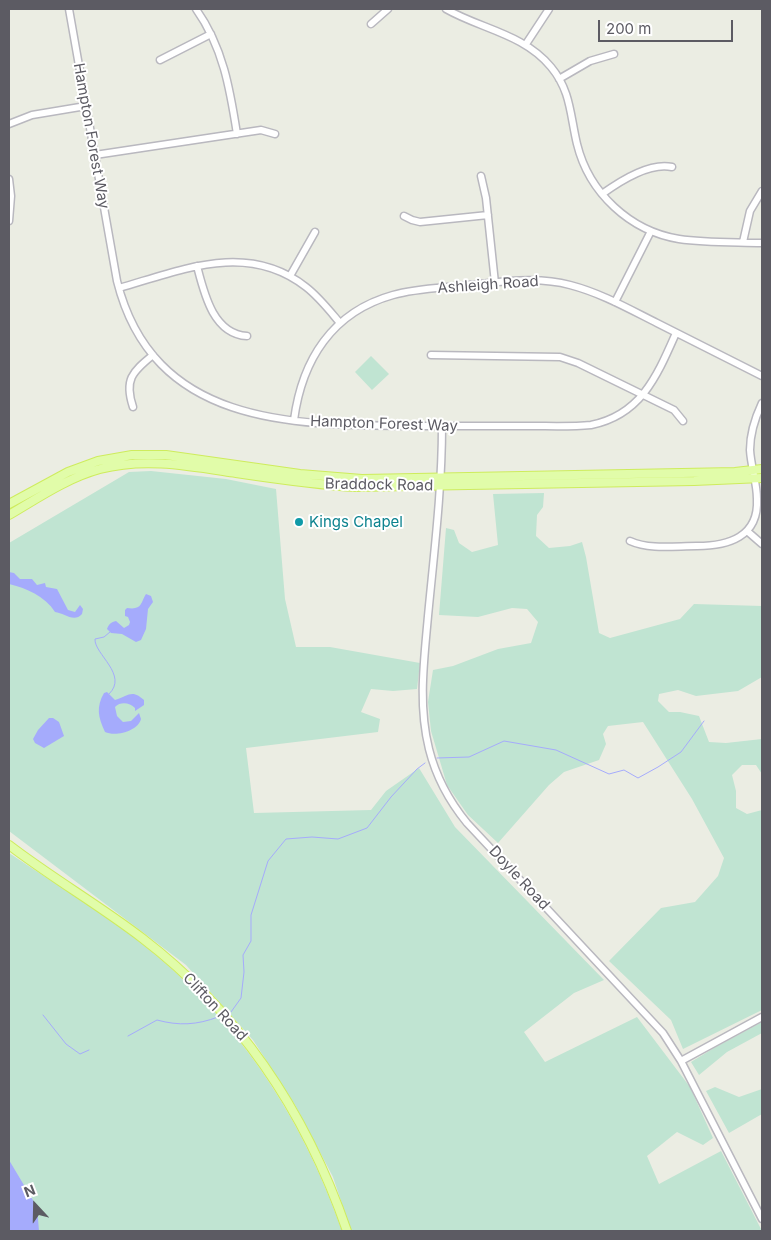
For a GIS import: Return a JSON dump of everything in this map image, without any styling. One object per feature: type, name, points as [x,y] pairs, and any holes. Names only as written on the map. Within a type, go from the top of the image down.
[{"type":"main road","name":"Braddock Road","points":[[9,502],[68,472],[98,461],[132,455],[166,455],[327,477],[440,482],[694,482],[757,476],[762,469]]},
{"type":"main road","name":"Braddock Road","points":[[12,513],[78,476],[101,469],[131,464],[170,463],[322,485],[385,488],[440,482]]},
{"type":"main road","name":"Clifton Road","points":[[9,845],[157,950],[197,986],[232,1024],[273,1078],[295,1113],[322,1167],[347,1231]]},
{"type":"street","name":"Hampton Forest Way","points":[[69,9],[119,288],[131,322],[153,355],[181,381],[213,401],[247,413],[331,426],[591,425],[621,414],[636,403],[654,379],[676,333]]},
{"type":"street","points":[[196,9],[211,34],[227,74],[237,134]]},
{"type":"street","points":[[371,24],[388,9]]},
{"type":"street","points":[[446,9],[526,44],[545,60],[560,79],[570,103],[577,144],[592,180],[602,194],[623,214],[650,231],[680,239],[762,243]]},
{"type":"street","points":[[526,44],[549,9]]},
{"type":"street","points":[[160,60],[211,34]]},
{"type":"street","points":[[560,79],[590,62],[614,54]]},
{"type":"street","points":[[9,124],[32,116],[86,106]]},
{"type":"street","points":[[94,155],[261,130],[275,134]]},
{"type":"street","points":[[602,194],[628,178],[655,166],[672,167]]},
{"type":"street","points":[[481,176],[485,190],[495,283]]},
{"type":"street","points":[[9,179],[11,196],[9,221]]},
{"type":"street","points":[[742,242],[750,211],[762,191]]},
{"type":"street","points":[[404,216],[420,222],[488,215]]},
{"type":"street","points":[[615,302],[650,231]]},
{"type":"street","points":[[290,276],[315,232]]},
{"type":"street","points":[[119,288],[220,261],[245,262],[269,267],[290,276],[315,294],[340,323]]},
{"type":"street","points":[[197,266],[206,298],[217,318],[231,333],[247,336]]},
{"type":"street","name":"Ashleigh Road","points":[[294,420],[298,392],[308,366],[322,342],[340,323],[366,305],[394,294],[495,283],[529,280],[558,282],[587,290],[615,302],[762,376]]},
{"type":"street","points":[[133,407],[128,392],[130,379],[136,369],[153,355]]},
{"type":"street","points":[[431,355],[560,357],[578,363],[674,410],[683,421]]},
{"type":"street","points":[[630,541],[644,546],[714,546],[728,543],[747,531],[755,517],[757,506],[757,476],[750,450],[752,430],[762,403]]},
{"type":"street","name":"Doyle Road","points":[[442,426],[440,482],[422,696],[423,718],[429,750],[441,783],[448,798],[467,823],[663,1033],[681,1060],[762,1220]]},
{"type":"street","points":[[9,502],[12,513]]},
{"type":"street","points":[[747,531],[762,544]]},
{"type":"street","points":[[681,1060],[762,1017]]},
{"type":"green space","points":[[371,356],[389,374],[372,390],[355,372]]},
{"type":"green space","points":[[151,471],[226,479],[276,489],[285,599],[296,647],[330,647],[420,663],[417,689],[393,691],[371,689],[361,712],[380,719],[378,732],[246,748],[254,813],[371,810],[386,791],[419,768],[455,827],[604,980],[574,993],[524,1032],[545,1062],[637,1017],[690,1087],[713,1138],[703,1145],[677,1132],[647,1156],[659,1184],[721,1151],[762,1231],[351,1231],[333,1177],[295,1105],[253,1040],[186,965],[9,831],[9,543],[129,472]]},
{"type":"green space","points":[[544,493],[543,507],[537,515],[536,536],[549,548],[570,546],[582,542],[599,633],[610,638],[680,619],[694,604],[762,606],[762,677],[738,691],[696,696],[678,690],[659,694],[658,701],[669,712],[699,716],[709,742],[726,743],[762,739],[762,774],[756,765],[742,765],[732,775],[736,791],[736,808],[747,814],[762,810],[762,1010],[683,1049],[671,1020],[609,961],[661,908],[695,902],[718,876],[724,858],[692,799],[643,722],[608,726],[603,734],[606,744],[599,760],[564,772],[549,785],[498,843],[468,815],[447,785],[431,731],[428,702],[433,670],[453,666],[498,649],[531,643],[538,622],[527,609],[512,608],[478,617],[439,615],[446,528],[454,530],[459,543],[472,552],[498,545],[493,494]]},
{"type":"green space","points":[[9,853],[108,919],[146,947],[195,990],[222,1020],[248,1052],[292,1119],[311,1155],[342,1231],[9,1231]]},
{"type":"green space","points":[[762,1022],[762,1033],[727,1052],[699,1075],[691,1062]]},
{"type":"green space","points":[[715,1087],[739,1097],[762,1089],[762,1114],[729,1133],[706,1091]]},
{"type":"water","points":[[9,572],[14,573],[20,579],[32,579],[37,585],[45,583],[46,587],[57,589],[68,610],[75,612],[80,605],[83,609],[82,614],[79,617],[72,618],[55,612],[41,597],[9,584]]},
{"type":"water","points":[[146,594],[151,596],[153,602],[148,609],[146,629],[141,640],[136,642],[122,634],[111,633],[107,629],[110,624],[116,621],[124,628],[129,625],[130,622],[128,617],[125,616],[125,610],[138,607]]},
{"type":"water","points":[[107,692],[115,700],[133,694],[144,700],[144,705],[135,711],[135,708],[131,705],[123,703],[115,707],[117,716],[123,722],[131,721],[139,713],[141,719],[136,727],[126,732],[115,734],[105,732],[99,717],[99,708],[101,698]]},
{"type":"water","points":[[49,718],[59,722],[64,736],[44,748],[35,743],[33,739]]},
{"type":"water","points":[[9,1160],[37,1207],[39,1231],[9,1231]]},
{"type":"waterway","points":[[109,694],[114,687],[113,672],[96,645],[95,639],[104,637],[110,632]]},
{"type":"waterway","points":[[437,758],[469,757],[504,741],[556,750],[609,774],[624,770],[638,778],[681,752],[704,721]]},
{"type":"waterway","points":[[231,1012],[241,998],[244,972],[243,955],[251,941],[251,915],[268,861],[286,839],[312,837],[338,839],[367,828],[391,797],[425,763]]},
{"type":"waterway","points":[[43,1015],[66,1044],[80,1054],[89,1050]]},
{"type":"waterway","points":[[128,1036],[157,1020],[188,1024],[218,1017]]},
{"type":"place","name":"Kings Chapel","points":[[299,522]]}]
